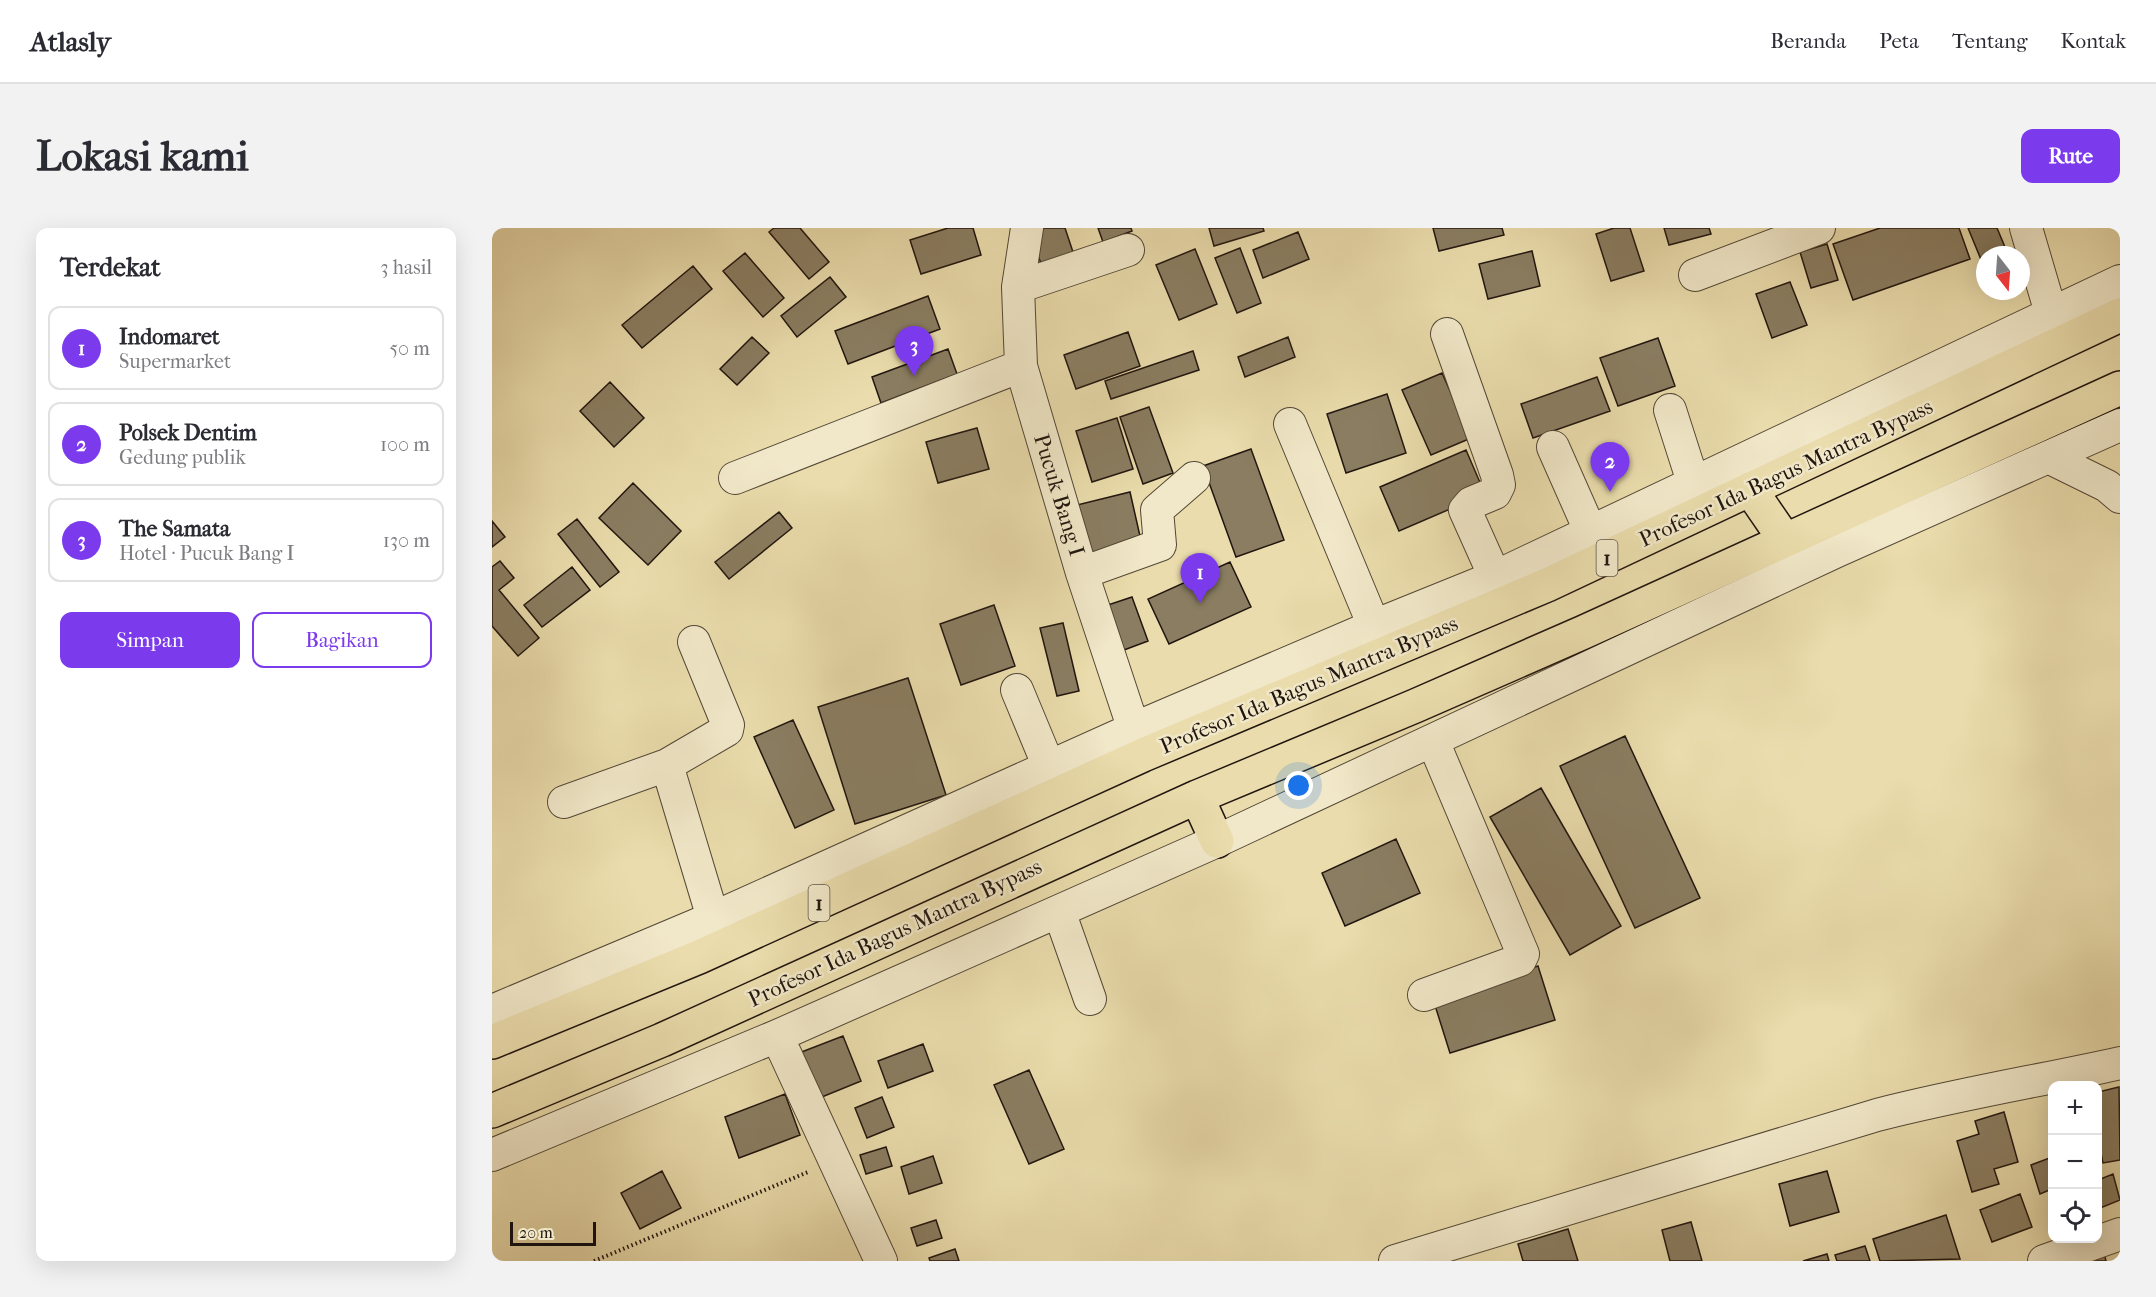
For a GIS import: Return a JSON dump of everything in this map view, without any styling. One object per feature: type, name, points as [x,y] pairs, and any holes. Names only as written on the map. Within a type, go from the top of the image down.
[{"type":"highway","name":"Profesor Ida Bagus Mantra Bypass","points":[[492,1042],[707,954],[1138,742],[1597,546],[1750,489],[2120,315]]},
{"type":"highway","name":"Profesor Ida Bagus Mantra Bypass","points":[[492,1112],[662,1040],[1197,797],[1415,706],[2120,388]]},
{"type":"highway","points":[[1750,489],[1785,540]]},
{"type":"highway","points":[[1197,797],[1216,841]]},
{"type":"street","name":"Pucuk Bang I","points":[[1027,228],[1018,287],[1021,366],[1082,573],[1138,742]]},
{"type":"street","points":[[1695,275],[1819,228]]},
{"type":"street","points":[[2026,228],[2051,313],[2064,342]]},
{"type":"street","points":[[1018,287],[1128,250]]},
{"type":"street","points":[[492,1011],[713,918],[1049,767],[1138,742],[1374,626],[1495,577],[1597,546],[1694,485],[2120,281]]},
{"type":"street","points":[[1447,334],[1499,485],[1495,493],[1471,503],[1465,510],[1495,577]]},
{"type":"street","points":[[735,477],[1021,366]]},
{"type":"street","points":[[1670,410],[1694,485]]},
{"type":"street","points":[[1290,424],[1374,626]]},
{"type":"street","points":[[492,1155],[777,1036],[1216,841],[1837,551],[2120,425]]},
{"type":"street","points":[[1553,447],[1597,546]]},
{"type":"street","points":[[2050,458],[2107,486],[2120,497]]},
{"type":"street","points":[[1082,573],[1160,545],[1157,510],[1194,478]]},
{"type":"street","points":[[564,802],[667,765],[727,730],[728,724],[694,642]]},
{"type":"street","points":[[1017,690],[1049,767]]},
{"type":"street","points":[[1424,995],[1520,960],[1523,954],[1433,741]]},
{"type":"street","points":[[667,765],[713,918]]},
{"type":"street","points":[[1059,911],[1089,999]]},
{"type":"street","points":[[777,1036],[881,1261]]},
{"type":"street","points":[[1395,1261],[1877,1115],[1935,1100],[2034,1083],[2120,1063]]},
{"type":"street","points":[[2044,1261],[2120,1234]]},
{"type":"path","points":[[594,1261],[836,1160]]},
{"type":"building","points":[[774,228],[800,228],[829,262],[809,279],[769,232]]},
{"type":"building","points":[[948,228],[973,228],[981,255],[921,274],[910,240]]},
{"type":"building","points":[[1028,228],[1065,228],[1075,258],[1043,269]]},
{"type":"building","points":[[1098,228],[1131,228],[1132,231],[1103,242]]},
{"type":"building","points":[[1209,228],[1263,228],[1264,231],[1214,246]]},
{"type":"building","points":[[1433,228],[1502,228],[1504,235],[1439,251]]},
{"type":"building","points":[[1614,228],[1630,228],[1644,271],[1611,281],[1596,234]]},
{"type":"building","points":[[1664,228],[1709,228],[1711,234],[1669,245]]},
{"type":"building","points":[[1880,228],[1959,228],[1970,259],[1853,300],[1833,244]]},
{"type":"building","points":[[1968,228],[1997,228],[2004,246],[1976,247]]},
{"type":"building","points":[[1298,232],[1309,259],[1263,278],[1253,250]]},
{"type":"building","points":[[1827,244],[1838,280],[1811,288],[1800,252]]},
{"type":"building","points":[[1240,248],[1261,303],[1237,313],[1215,258]]},
{"type":"building","points":[[1195,249],[1217,304],[1179,320],[1156,265]]},
{"type":"building","points":[[1532,251],[1540,286],[1488,299],[1479,264]]},
{"type":"building","points":[[745,253],[784,298],[763,317],[723,271]]},
{"type":"building","points":[[693,266],[712,289],[642,348],[622,325]]},
{"type":"building","points":[[830,277],[846,297],[797,337],[781,316]]},
{"type":"building","points":[[1790,282],[1807,325],[1772,338],[1756,294]]},
{"type":"building","points":[[928,296],[940,329],[848,364],[835,331]]},
{"type":"building","points":[[1128,332],[1140,366],[1076,389],[1064,355]]},
{"type":"building","points":[[752,337],[769,353],[737,385],[720,369]]},
{"type":"building","points":[[1288,337],[1295,357],[1245,377],[1238,357]]},
{"type":"building","points":[[1658,338],[1675,386],[1618,406],[1600,358]]},
{"type":"building","points":[[948,349],[957,374],[881,403],[872,377]]},
{"type":"building","points":[[1193,351],[1199,370],[1111,399],[1105,381]]},
{"type":"building","points":[[1442,373],[1471,438],[1431,455],[1402,390]]},
{"type":"building","points":[[1597,377],[1610,411],[1533,438],[1521,404]]},
{"type":"building","points":[[610,382],[644,418],[614,447],[580,411]]},
{"type":"building","points":[[1387,394],[1406,453],[1346,473],[1327,414]]},
{"type":"building","points":[[1149,407],[1173,473],[1143,484],[1120,417]]},
{"type":"building","points":[[1117,418],[1133,469],[1092,482],[1076,431]]},
{"type":"building","points":[[977,428],[989,469],[938,483],[926,442]]},
{"type":"building","points":[[1251,449],[1284,540],[1236,557],[1203,466]]},
{"type":"building","points":[[1466,450],[1485,494],[1399,531],[1380,487]]},
{"type":"building","points":[[633,483],[681,531],[648,565],[599,518]]},
{"type":"building","points":[[1130,492],[1142,545],[1090,558],[1077,505]]},
{"type":"building","points":[[779,512],[792,528],[729,579],[715,562]]},
{"type":"building","points":[[577,519],[619,572],[600,587],[558,534]]},
{"type":"building","points":[[492,521],[505,537],[492,547]]},
{"type":"building","points":[[500,561],[514,578],[499,590],[539,638],[518,656],[492,626],[492,567]]},
{"type":"building","points":[[1230,562],[1251,607],[1169,644],[1148,599]]},
{"type":"building","points":[[572,567],[590,590],[542,627],[524,605]]},
{"type":"building","points":[[1132,597],[1148,641],[1124,650],[1108,605]]},
{"type":"building","points":[[994,605],[1015,666],[961,685],[940,624]]},
{"type":"building","points":[[1063,623],[1079,691],[1057,696],[1040,628]]},
{"type":"building","points":[[908,678],[946,795],[855,824],[818,707]]},
{"type":"building","points":[[793,720],[834,810],[795,828],[754,737]]},
{"type":"building","points":[[1625,736],[1700,898],[1635,928],[1560,766]]},
{"type":"building","points":[[1541,788],[1621,926],[1570,955],[1490,817]]},
{"type":"building","points":[[1396,839],[1420,893],[1345,926],[1322,873]]},
{"type":"building","points":[[1538,966],[1555,1020],[1450,1053],[1433,999]]},
{"type":"building","points":[[843,1036],[861,1081],[817,1099],[799,1053]]},
{"type":"building","points":[[923,1044],[933,1071],[888,1088],[878,1061]]},
{"type":"building","points":[[1029,1070],[1064,1149],[1029,1164],[994,1085]]},
{"type":"building","points":[[2119,1087],[2120,1160],[2103,1163],[2102,1158],[2102,1091]]},
{"type":"building","points":[[785,1094],[800,1135],[739,1158],[725,1117]]},
{"type":"building","points":[[882,1097],[894,1127],[867,1138],[855,1108]]},
{"type":"building","points":[[2004,1112],[2018,1162],[1994,1169],[1999,1184],[1972,1192],[1957,1141],[1979,1134],[1975,1121]]},
{"type":"building","points":[[886,1147],[892,1166],[866,1174],[860,1155]]},
{"type":"building","points":[[933,1156],[942,1183],[909,1194],[901,1167]]},
{"type":"building","points":[[2048,1159],[2048,1191],[2040,1194],[2031,1165]]},
{"type":"building","points":[[662,1171],[681,1208],[640,1229],[621,1193]]},
{"type":"building","points":[[1827,1171],[1839,1212],[1790,1226],[1779,1184]]},
{"type":"building","points":[[2113,1174],[2120,1200],[2102,1207],[2102,1189],[2102,1178]]},
{"type":"building","points":[[2020,1194],[2032,1227],[1992,1242],[1980,1210]]},
{"type":"building","points":[[1946,1215],[1960,1259],[1880,1261],[1873,1239]]},
{"type":"building","points":[[936,1220],[942,1238],[917,1246],[911,1228]]},
{"type":"building","points":[[1691,1222],[1702,1261],[1670,1261],[1662,1230]]},
{"type":"building","points":[[1568,1229],[1578,1261],[1523,1261],[1518,1244]]},
{"type":"building","points":[[1865,1246],[1870,1261],[1837,1261],[1835,1255]]},
{"type":"building","points":[[955,1249],[959,1261],[930,1261],[929,1258]]},
{"type":"building","points":[[2104,1253],[2106,1261],[2078,1261]]},
{"type":"building","points":[[1827,1254],[1829,1261],[1803,1261]]},
{"type":"place","name":"The Samata","points":[[914,376]]},
{"type":"place","name":"Polsek Dentim","points":[[1610,492]]},
{"type":"place","name":"Indomaret","points":[[1200,603]]}]
